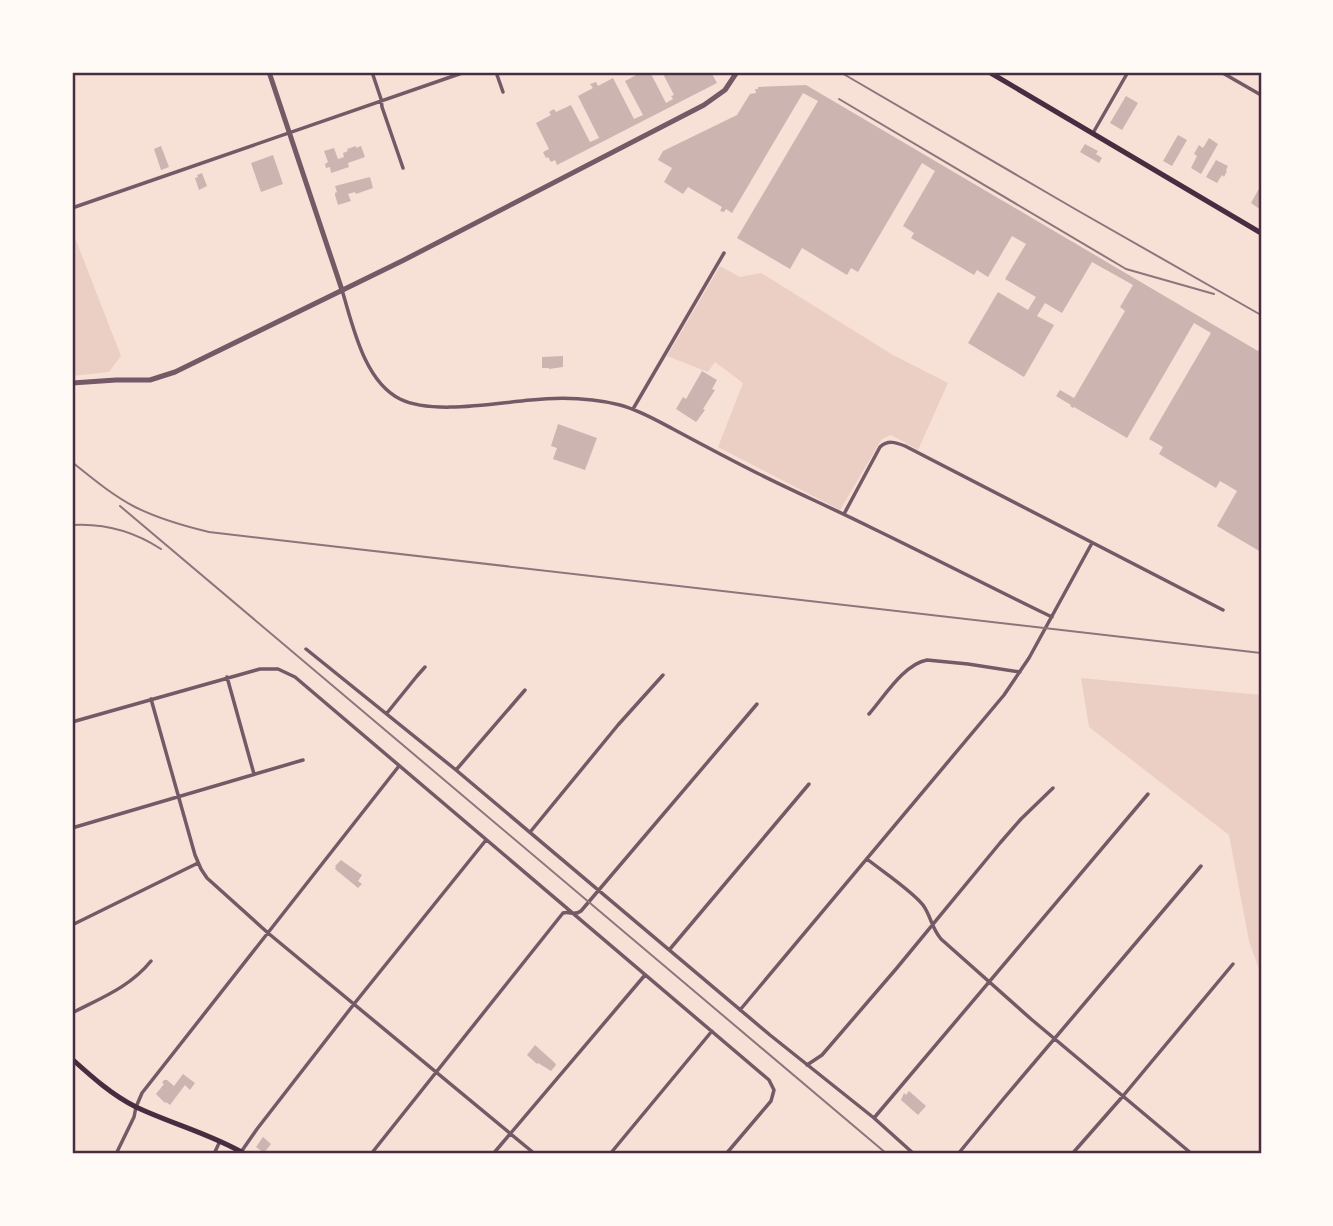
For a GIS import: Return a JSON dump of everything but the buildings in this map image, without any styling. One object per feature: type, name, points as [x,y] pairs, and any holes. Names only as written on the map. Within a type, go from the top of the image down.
[{"type":"main road","points":[[988,72],[1261,233]]},
{"type":"main road","points":[[72,1059],[109,1091],[136,1107],[243,1153]]},
{"type":"street","points":[[269,72],[360,346],[375,379],[389,392],[408,402],[429,407],[549,398],[607,402],[633,409],[759,474],[1052,617]]},
{"type":"street","points":[[372,72],[403,168]]},
{"type":"street","points":[[72,208],[465,72]]},
{"type":"street","points":[[496,72],[503,92]]},
{"type":"street","points":[[72,383],[164,377],[215,354],[704,105],[726,90],[737,72]]},
{"type":"street","points":[[1093,133],[1128,72]]},
{"type":"street","points":[[1221,72],[1261,95]]},
{"type":"street","points":[[633,409],[724,253]]},
{"type":"street","points":[[844,514],[880,447],[894,442],[1223,610]]},
{"type":"street","points":[[740,1010],[996,705],[1020,672],[1092,542]]},
{"type":"street","points":[[306,649],[531,831],[914,1154]]},
{"type":"street","points":[[869,714],[908,668],[920,661],[968,663],[1020,672]]},
{"type":"street","points":[[387,713],[425,667]]},
{"type":"street","points":[[72,722],[260,668],[285,671],[295,677],[769,1080],[773,1085],[773,1095],[726,1154]]},
{"type":"street","points":[[531,831],[630,710],[663,675]]},
{"type":"street","points":[[227,677],[254,774]]},
{"type":"street","points":[[456,770],[525,690]]},
{"type":"street","points":[[151,699],[198,863],[207,877],[268,933],[535,1154]]},
{"type":"street","points":[[371,1154],[563,913],[574,914],[580,911],[757,704]]},
{"type":"street","points":[[72,828],[303,761]]},
{"type":"street","points":[[116,1154],[142,1093],[399,766]]},
{"type":"street","points":[[670,950],[809,784]]},
{"type":"street","points":[[807,1065],[822,1055],[1021,819],[1054,789]]},
{"type":"street","points":[[874,1118],[1148,794]]},
{"type":"street","points":[[243,1153],[257,1129],[354,1004],[486,840]]},
{"type":"street","points":[[867,859],[918,900],[941,939],[1190,1154]]},
{"type":"street","points":[[72,925],[198,863]]},
{"type":"street","points":[[958,1154],[1201,866]]},
{"type":"street","points":[[72,1013],[124,987],[151,961]]},
{"type":"street","points":[[1072,1154],[1233,964]]},
{"type":"street","points":[[493,1154],[645,975]]},
{"type":"street","points":[[610,1154],[712,1031]]},
{"type":"street","points":[[214,1154],[220,1141]]},
{"type":"shaded area","points":[[72,230],[121,356],[109,372],[72,376]]},
{"type":"shaded area","points":[[720,266],[740,277],[761,273],[893,355],[948,383],[918,450],[891,435],[882,439],[840,510],[718,447],[743,383],[715,362],[708,372],[667,356]]},
{"type":"shaded area","points":[[1081,678],[1261,695],[1261,975],[1249,941],[1229,835],[1089,727]]},
{"type":"railway","points":[[840,72],[1261,315]]},
{"type":"railway","points":[[839,99],[1126,269],[1214,294]]},
{"type":"railway","points":[[72,462],[110,492],[135,507],[172,522],[209,532],[1261,653]]},
{"type":"railway","points":[[120,506],[887,1154]]},
{"type":"railway","points":[[72,525],[119,530],[161,549]]}]
